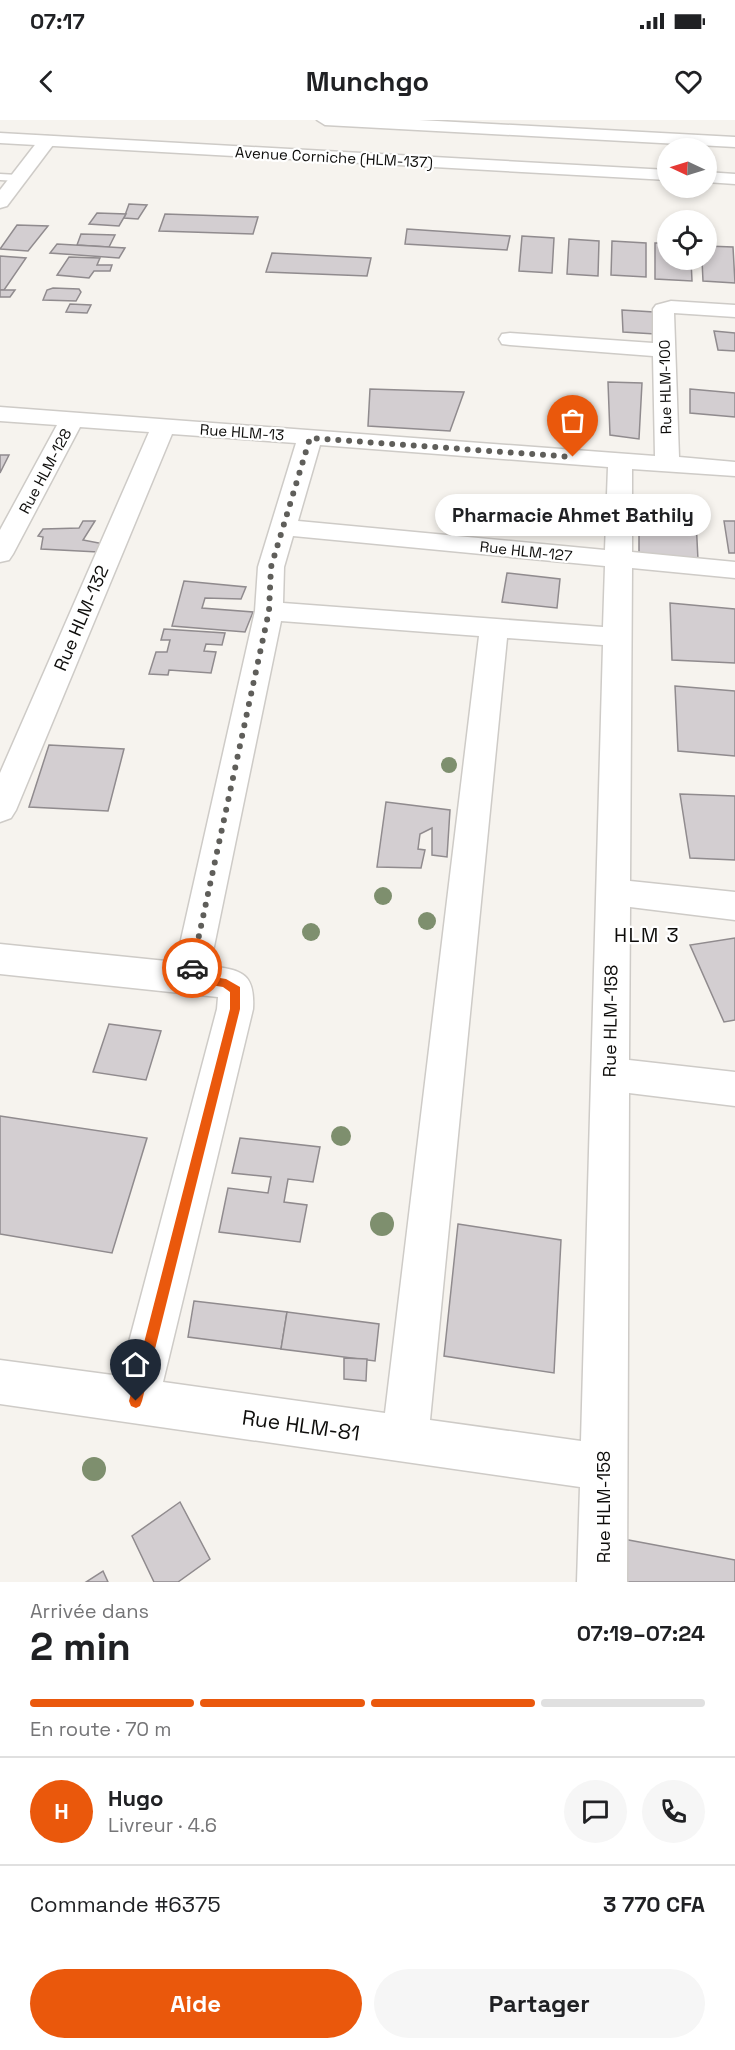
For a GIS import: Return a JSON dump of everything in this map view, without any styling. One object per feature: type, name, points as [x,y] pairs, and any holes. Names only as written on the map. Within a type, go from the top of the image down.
[{"type":"main road","points":[[326,120],[735,142]]},
{"type":"main road","name":"Avenue Corniche (HLM-137)","points":[[0,138],[657,174]]},
{"type":"main road","points":[[0,202],[9,178],[47,141]]},
{"type":"main road","points":[[717,178],[735,179]]},
{"type":"main road","name":"Rue HLM-100","points":[[667,464],[663,309],[670,307],[735,311]]},
{"type":"main road","points":[[510,339],[664,350]]},
{"type":"main road","name":"Rue HLM-13","points":[[0,414],[735,469]]},
{"type":"main road","name":"Rue HLM-128","points":[[0,554],[72,420]]},
{"type":"main road","name":"Rue HLM-132","points":[[0,810],[163,427]]},
{"type":"main road","points":[[190,978],[269,611],[271,567],[310,438]]},
{"type":"main road","name":"Rue HLM-158","points":[[602,1582],[620,461]]},
{"type":"main road","name":"Rue HLM-127","points":[[282,527],[735,570]]},
{"type":"main road","points":[[269,611],[616,637]]},
{"type":"main road","points":[[405,1440],[494,627]]},
{"type":"main road","points":[[612,892],[735,906]]},
{"type":"main road","points":[[0,960],[190,978],[226,983],[236,990],[235,1009],[136,1401]]},
{"type":"main road","points":[[609,1074],[735,1089]]},
{"type":"main road","name":"Rue HLM-81","points":[[0,1382],[603,1467]]},
{"type":"building","points":[[129,204],[147,205],[138,219],[124,218]]},
{"type":"building","points":[[97,213],[126,214],[119,226],[89,224]]},
{"type":"building","points":[[165,214],[258,217],[253,234],[159,231]]},
{"type":"building","points":[[17,225],[48,226],[28,251],[0,249]]},
{"type":"building","points":[[407,229],[510,236],[507,250],[405,244]]},
{"type":"building","points":[[81,234],[115,235],[109,247],[77,245]]},
{"type":"building","points":[[522,236],[554,238],[552,273],[519,271]]},
{"type":"building","points":[[569,239],[599,241],[598,276],[567,274]]},
{"type":"building","points":[[612,241],[646,243],[646,277],[611,275]]},
{"type":"building","points":[[655,243],[657,243],[657,270],[691,270],[692,281],[655,279]]},
{"type":"building","points":[[57,244],[125,248],[119,258],[50,253]]},
{"type":"building","points":[[717,246],[733,247],[735,283],[703,281],[702,270],[717,270]]},
{"type":"building","points":[[272,253],[371,258],[367,276],[266,272]]},
{"type":"building","points":[[0,256],[26,258],[4,290],[0,290]]},
{"type":"building","points":[[69,257],[100,258],[97,265],[112,265],[110,271],[94,271],[89,278],[57,275]]},
{"type":"building","points":[[53,288],[79,289],[81,292],[76,301],[43,300],[47,290]]},
{"type":"building","points":[[0,290],[15,290],[10,297],[0,297]]},
{"type":"building","points":[[70,304],[91,305],[87,313],[66,312]]},
{"type":"building","points":[[622,310],[654,312],[655,334],[623,332]]},
{"type":"building","points":[[714,331],[735,333],[735,351],[718,350]]},
{"type":"building","points":[[608,382],[642,383],[639,439],[610,435]]},
{"type":"building","points":[[370,389],[464,392],[450,431],[368,426]]},
{"type":"building","points":[[690,389],[735,393],[735,417],[690,413]]},
{"type":"building","points":[[0,455],[9,455],[0,473]]},
{"type":"building","points":[[639,516],[696,520],[698,560],[639,555]]},
{"type":"building","points":[[83,521],[95,521],[83,540],[104,544],[98,552],[41,549],[43,537],[38,536],[43,529],[79,528]]},
{"type":"building","points":[[724,521],[735,521],[735,553],[729,553]]},
{"type":"building","points":[[507,573],[560,579],[557,608],[502,602]]},
{"type":"building","points":[[184,581],[246,587],[241,599],[205,598],[202,608],[253,612],[245,632],[172,626]]},
{"type":"building","points":[[670,603],[735,609],[735,663],[672,660]]},
{"type":"building","points":[[164,629],[225,633],[222,645],[206,644],[204,651],[216,652],[211,673],[169,670],[168,675],[149,674],[156,652],[167,652],[170,640],[161,640]]},
{"type":"building","points":[[675,686],[735,691],[735,756],[678,751]]},
{"type":"building","points":[[49,745],[124,749],[108,811],[29,807]]},
{"type":"building","points":[[680,794],[735,796],[735,860],[690,858]]},
{"type":"building","points":[[386,802],[450,810],[447,857],[432,855],[432,828],[420,834],[418,849],[425,850],[421,868],[377,867]]},
{"type":"building","points":[[735,938],[735,1020],[724,1022],[690,945]]},
{"type":"building","points":[[109,1024],[161,1031],[146,1080],[93,1072]]},
{"type":"building","points":[[0,1116],[147,1138],[112,1253],[0,1234]]},
{"type":"building","points":[[240,1138],[320,1147],[313,1182],[288,1179],[284,1202],[307,1205],[300,1242],[219,1232],[228,1188],[268,1193],[271,1177],[232,1173]]},
{"type":"building","points":[[458,1224],[561,1240],[554,1373],[444,1356]]},
{"type":"building","points":[[194,1301],[287,1312],[281,1349],[188,1337]]},
{"type":"building","points":[[287,1312],[379,1324],[375,1361],[281,1349]]},
{"type":"building","points":[[344,1358],[367,1359],[366,1381],[344,1379]]},
{"type":"building","points":[[180,1502],[210,1559],[178,1582],[154,1582],[132,1536]]},
{"type":"building","points":[[618,1538],[735,1560],[735,1582],[616,1582]]},
{"type":"building","points":[[103,1571],[108,1582],[86,1582]]},
{"type":"way so far","points":[[192,968],[269,611],[271,567],[310,438],[573,457]]},
{"type":"place","name":"Pharmacie Ahmet Bathily","points":[[573,457]]},
{"type":"district","name":"HLM 3","points":[[647,935]]},
{"type":"route","points":[[136,1401],[235,1009],[236,990],[226,983],[190,978],[192,968]]}]
